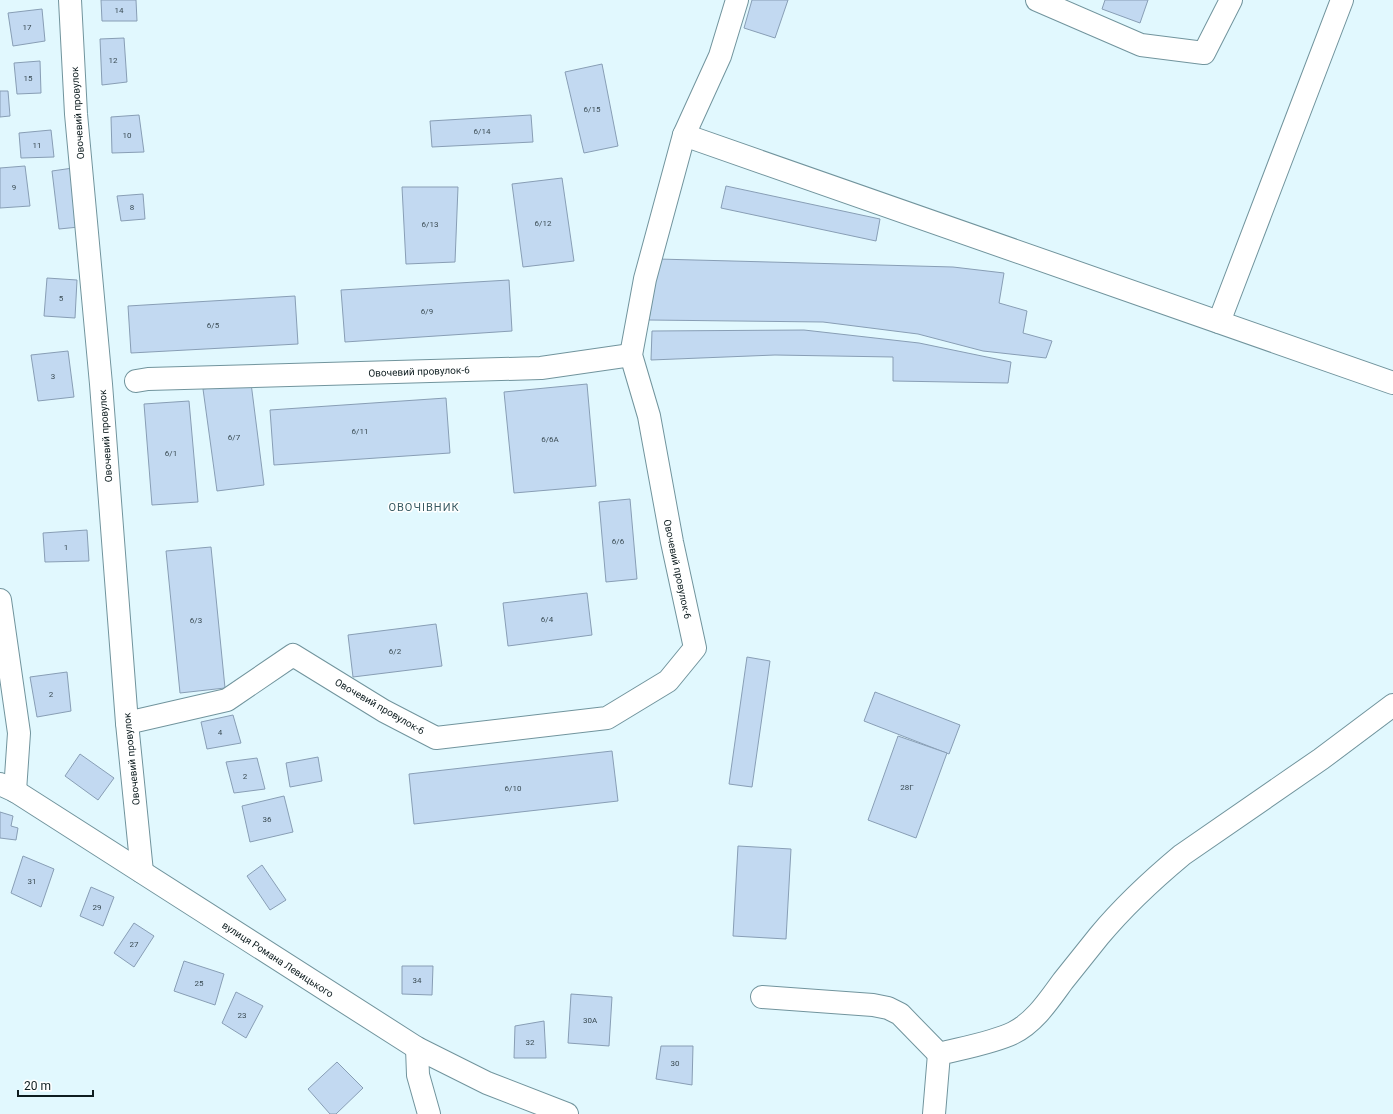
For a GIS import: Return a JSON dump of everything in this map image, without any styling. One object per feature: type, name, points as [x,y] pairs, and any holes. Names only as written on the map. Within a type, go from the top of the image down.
[{"type":"street","name":"Овочевий провулок","points":[[70,0],[76,114],[101,384],[127,723],[142,872]]},
{"type":"street","points":[[631,355],[644,279],[684,135],[720,56],[737,0]]},
{"type":"street","points":[[1037,0],[1141,44],[1204,53],[1231,0]]},
{"type":"street","points":[[1219,322],[1342,0]]},
{"type":"street","points":[[684,135],[1393,383]]},
{"type":"street","name":"Овочевий провулок-6","points":[[127,723],[227,700],[293,655],[384,711],[436,738],[607,718],[668,681],[695,648],[672,542],[649,416],[631,355],[541,368],[148,379],[136,381]]},
{"type":"street","points":[[0,600],[20,733],[7,787]]},
{"type":"street","points":[[939,1054],[1000,1038],[1013,1033],[1024,1026],[1040,1012],[1074,967],[1119,913],[1161,873],[1182,855],[1321,759],[1393,705]]},
{"type":"street","name":"вулиця Романа Левицького","points":[[7,787],[417,1048],[488,1083],[567,1114]]},
{"type":"street","points":[[762,997],[873,1005],[888,1008],[900,1014],[939,1054],[934,1114]]},
{"type":"street","points":[[417,1048],[418,1075],[429,1114]]},
{"type":"building","points":[[101,0],[136,0],[137,21],[102,21]]},
{"type":"building","points":[[752,0],[788,0],[775,38],[744,28]]},
{"type":"building","points":[[1105,0],[1148,0],[1140,23],[1102,9]]},
{"type":"building","points":[[42,9],[45,41],[13,46],[8,13]]},
{"type":"building","points":[[124,38],[127,82],[102,85],[100,39]]},
{"type":"building","points":[[40,61],[41,93],[17,94],[14,63]]},
{"type":"building","points":[[602,64],[618,146],[584,153],[565,72]]},
{"type":"building","points":[[0,91],[8,91],[10,116],[0,117]]},
{"type":"building","points":[[139,115],[144,152],[112,153],[111,117]]},
{"type":"building","points":[[531,115],[533,142],[432,147],[430,121]]},
{"type":"building","points":[[51,130],[54,157],[21,158],[19,133]]},
{"type":"building","points":[[25,166],[30,206],[0,208],[0,168]]},
{"type":"building","points":[[73,168],[79,227],[59,229],[52,171]]},
{"type":"building","points":[[562,178],[574,261],[523,267],[512,184]]},
{"type":"building","points":[[726,186],[880,219],[876,241],[721,208]]},
{"type":"building","points":[[402,187],[458,187],[455,262],[406,264]]},
{"type":"building","points":[[143,194],[145,219],[121,221],[117,196]]},
{"type":"building","points":[[658,259],[953,267],[1004,273],[999,303],[1027,311],[1023,333],[1052,341],[1046,358],[983,351],[918,334],[823,322],[649,320]]},
{"type":"building","points":[[47,278],[77,280],[75,318],[44,316]]},
{"type":"building","points":[[509,280],[512,331],[345,342],[341,290]]},
{"type":"building","points":[[295,296],[298,344],[131,353],[128,306]]},
{"type":"building","points":[[804,330],[919,343],[1011,362],[1008,383],[893,381],[893,357],[775,355],[651,360],[652,331]]},
{"type":"building","points":[[68,351],[74,397],[38,401],[31,355]]},
{"type":"building","points":[[251,383],[264,485],[217,491],[203,389]]},
{"type":"building","points":[[587,384],[596,486],[514,493],[504,392]]},
{"type":"building","points":[[446,398],[450,453],[274,465],[270,410]]},
{"type":"building","points":[[189,401],[198,502],[152,505],[144,404]]},
{"type":"building","points":[[630,499],[637,579],[606,582],[599,502]]},
{"type":"building","points":[[87,530],[89,561],[45,562],[43,533]]},
{"type":"building","points":[[211,547],[225,688],[180,693],[166,551]]},
{"type":"building","points":[[587,593],[592,635],[508,646],[503,603]]},
{"type":"building","points":[[436,624],[442,666],[353,677],[348,635]]},
{"type":"building","points":[[747,657],[770,661],[752,787],[729,784]]},
{"type":"building","points":[[67,672],[71,711],[37,717],[30,677]]},
{"type":"building","points":[[875,692],[960,725],[949,754],[864,721]]},
{"type":"building","points":[[233,715],[241,743],[207,749],[201,722]]},
{"type":"building","points":[[898,736],[947,753],[916,838],[868,820]]},
{"type":"building","points":[[612,751],[618,801],[414,824],[409,774]]},
{"type":"building","points":[[80,754],[114,778],[98,800],[65,776]]},
{"type":"building","points":[[318,757],[322,781],[290,787],[286,763]]},
{"type":"building","points":[[257,758],[265,789],[234,793],[226,762]]},
{"type":"building","points":[[284,796],[293,832],[250,842],[242,806]]},
{"type":"building","points":[[0,812],[13,816],[11,826],[18,828],[16,840],[0,838]]},
{"type":"building","points":[[738,846],[791,849],[786,939],[733,936]]},
{"type":"building","points":[[23,856],[54,869],[41,907],[11,893]]},
{"type":"building","points":[[262,865],[286,900],[270,910],[247,876]]},
{"type":"building","points":[[91,887],[114,897],[103,926],[80,916]]},
{"type":"building","points":[[134,923],[154,936],[134,967],[114,953]]},
{"type":"building","points":[[184,961],[224,974],[215,1005],[174,991]]},
{"type":"building","points":[[402,966],[433,966],[432,995],[402,994]]},
{"type":"building","points":[[236,992],[263,1006],[246,1038],[222,1023]]},
{"type":"building","points":[[571,994],[612,997],[609,1046],[568,1043]]},
{"type":"building","points":[[544,1021],[546,1058],[514,1058],[515,1026]]},
{"type":"building","points":[[661,1046],[693,1046],[692,1085],[656,1079]]},
{"type":"building","points":[[337,1062],[363,1088],[336,1114],[330,1114],[308,1089]]},
{"type":"district","name":"ОВОЧІВНИК","points":[[424,507]]}]
